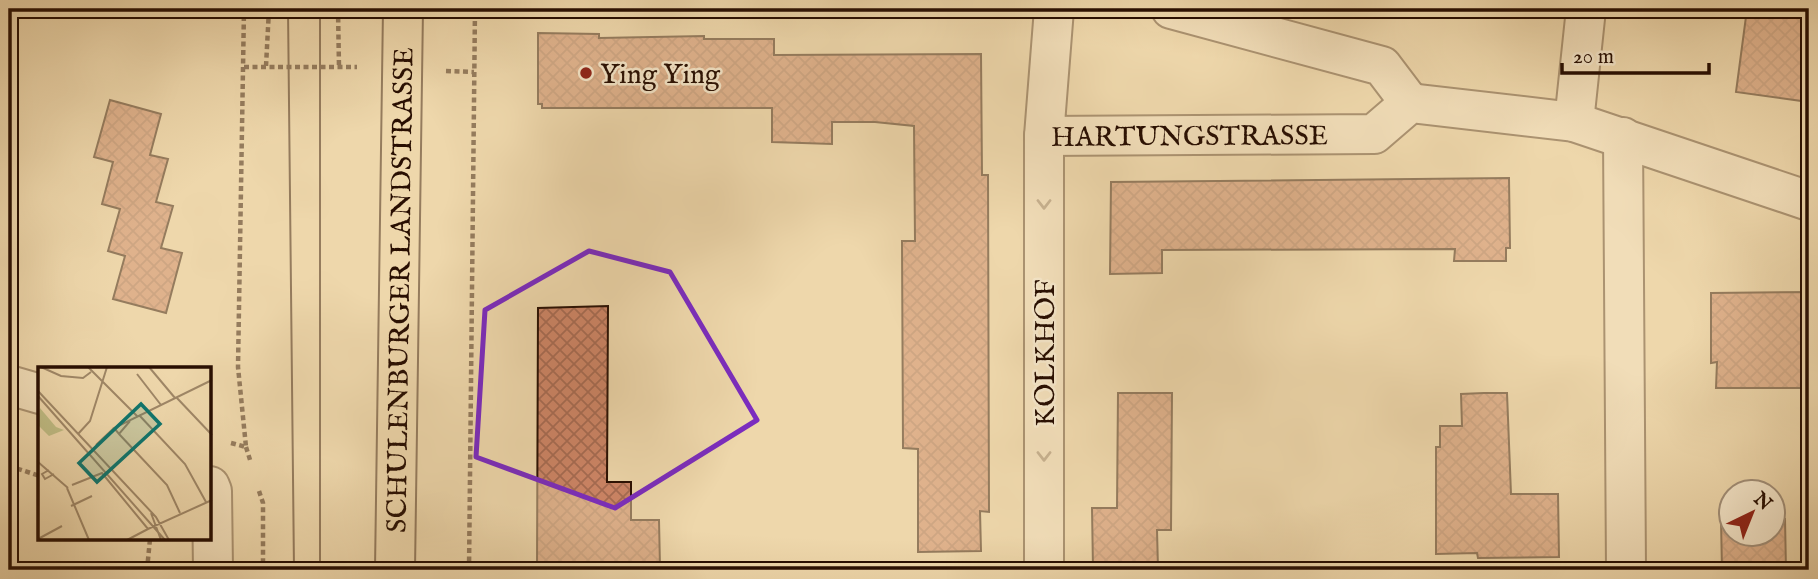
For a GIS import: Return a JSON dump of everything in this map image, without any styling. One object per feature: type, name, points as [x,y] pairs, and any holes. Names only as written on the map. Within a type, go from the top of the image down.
[{"type":"main road","name":"SCHULENBURGER LANDSTRASSE","points":[[395,570],[403,9]]},
{"type":"street","name":"HARTUNGSTRASSE","points":[[1054,9],[1044,136],[1374,134],[1410,103]]},
{"type":"street","points":[[1171,9],[1382,66],[1410,103],[1574,122],[1809,201]]},
{"type":"street","points":[[1574,122],[1586,9]]},
{"type":"street","name":"KOLKHOF","points":[[1044,136],[1044,570]]},
{"type":"street","points":[[1622,137],[1626,570]]},
{"type":"street","points":[[9,385],[38,393]]},
{"type":"street","points":[[212,491],[213,570]]},
{"type":"path","points":[[222,441],[246,447],[238,367],[244,9]]},
{"type":"path","points":[[266,66],[269,9]]},
{"type":"path","points":[[338,9],[338,67]]},
{"type":"path","points":[[469,570],[475,9]]},
{"type":"path","points":[[9,466],[38,475]]},
{"type":"path","points":[[147,570],[150,540]]},
{"type":"highlighted area","points":[[589,251],[670,272],[757,420],[615,508],[476,457],[485,310]]},
{"type":"building","points":[[1747,9],[1809,9],[1809,102],[1736,92]]},
{"type":"building","points":[[538,33],[599,34],[599,38],[704,36],[704,39],[774,39],[774,55],[981,54],[982,175],[988,175],[989,512],[980,511],[981,551],[918,552],[918,449],[903,448],[902,241],[915,241],[914,126],[832,122],[832,144],[772,142],[772,108],[542,108],[542,104],[538,104]]},
{"type":"building","points":[[110,100],[161,114],[150,155],[168,159],[156,202],[173,206],[161,248],[182,253],[166,313],[113,299],[125,256],[108,251],[120,209],[102,204],[113,162],[94,157]]},
{"type":"building","points":[[1509,178],[1510,248],[1506,248],[1506,261],[1454,261],[1455,249],[1162,250],[1162,273],[1110,274],[1111,182]]},
{"type":"building","points":[[1809,292],[1809,388],[1716,388],[1717,362],[1711,363],[1711,293]]},
{"type":"building","points":[[608,306],[607,482],[631,482],[631,520],[659,520],[660,567],[646,567],[646,570],[537,570],[538,308]]},
{"type":"building","points":[[1118,393],[1172,393],[1171,530],[1157,530],[1158,568],[1093,569],[1092,508],[1117,508]]},
{"type":"building","points":[[1507,393],[1511,494],[1558,494],[1559,557],[1478,558],[1477,553],[1436,554],[1436,447],[1440,447],[1440,426],[1462,426],[1461,394]]},
{"type":"building","points":[[1722,548],[1786,548],[1786,570],[1722,570]]},
{"type":"tram line","points":[[288,9],[294,570]]},
{"type":"tram line","points":[[320,9],[320,570]]},
{"type":"place","name":"Ying Ying","points":[[586,73]]}]
